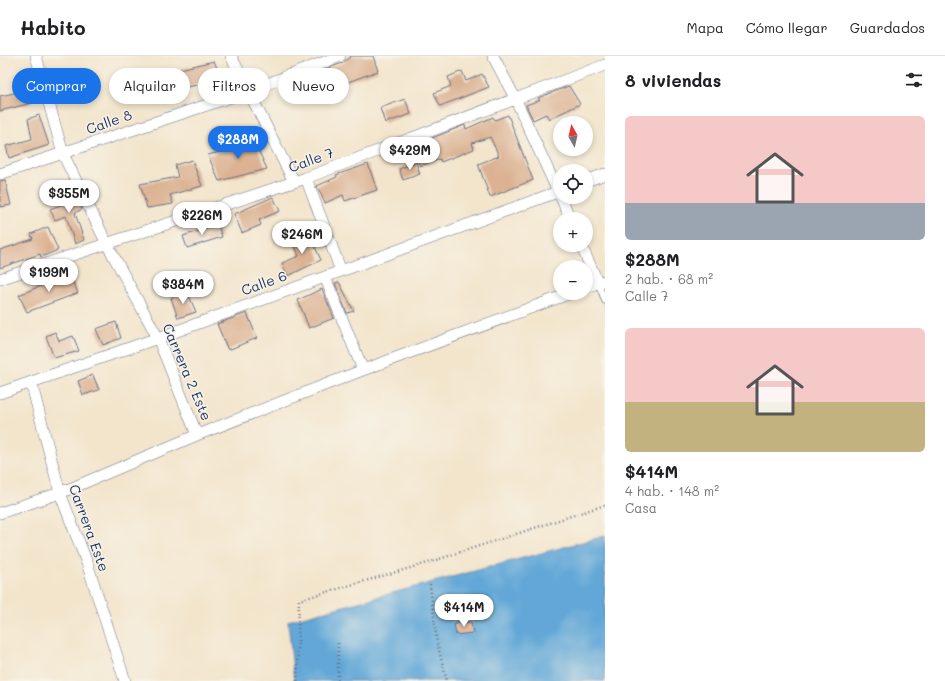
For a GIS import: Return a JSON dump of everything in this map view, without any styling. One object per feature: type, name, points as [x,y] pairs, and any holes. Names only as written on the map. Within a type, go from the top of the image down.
[{"type":"street","name":"Carrera 2 Este","points":[[36,56],[63,154],[107,244],[158,338],[197,435]]},
{"type":"street","points":[[232,56],[238,68]]},
{"type":"street","name":"Calle 8","points":[[270,83],[340,56]]},
{"type":"street","points":[[493,56],[515,98],[553,179]]},
{"type":"street","name":"Calle 7","points":[[0,279],[306,178],[605,65]]},
{"type":"street","name":"Calle 8","points":[[0,174],[211,104]]},
{"type":"street","points":[[255,104],[294,182]]},
{"type":"street","points":[[593,178],[605,174]]},
{"type":"street","points":[[306,178],[342,271]]},
{"type":"street","name":"Calle 6","points":[[0,393],[553,196]]},
{"type":"street","points":[[585,252],[601,282]]},
{"type":"street","points":[[325,277],[363,370]]},
{"type":"street","points":[[0,513],[60,493],[197,435],[363,370],[553,300]]},
{"type":"street","name":"Carrera Este","points":[[31,382],[60,493],[87,563],[125,681]]},
{"type":"lane","points":[[601,282],[605,301]]},
{"type":"path","points":[[297,681],[299,600],[424,564],[605,505]]},
{"type":"path","points":[[430,584],[437,643],[447,681]]},
{"type":"path","points":[[338,643],[338,681]]},
{"type":"water","points":[[605,536],[605,681],[294,681],[288,621]]},
{"type":"building","points":[[351,56],[373,56],[378,71],[349,82],[349,68],[328,68],[343,63]]},
{"type":"building","points":[[214,61],[217,68],[198,68],[198,85],[190,86],[190,68],[184,68]]},
{"type":"building","points":[[462,71],[466,81],[482,74],[489,87],[440,106],[434,93],[451,86],[448,77]]},
{"type":"building","points":[[569,86],[580,104],[549,119],[546,114],[533,120],[526,105],[540,100],[538,98]]},
{"type":"building","points":[[12,94],[12,104],[28,104],[0,111],[0,96]]},
{"type":"building","points":[[405,99],[411,114],[385,123],[380,108]]},
{"type":"building","points":[[39,115],[49,145],[9,158],[6,146],[32,139],[28,119]]},
{"type":"building","points":[[508,115],[533,180],[490,197],[478,164],[499,156],[490,137],[472,143],[474,149],[441,162],[440,159],[420,166],[416,156],[436,148],[432,138],[465,125],[466,129],[493,117],[495,120]]},
{"type":"building","points":[[252,137],[267,169],[219,181],[208,155],[224,151],[223,148]]},
{"type":"building","points":[[192,160],[202,186],[170,195],[173,204],[147,208],[140,184],[178,177],[175,165]]},
{"type":"building","points":[[416,162],[420,174],[403,180],[399,169]]},
{"type":"building","points":[[368,164],[377,190],[345,201],[343,195],[325,203],[317,186],[337,177],[336,175]]},
{"type":"building","points":[[5,180],[11,205],[0,207],[0,181]]},
{"type":"building","points":[[67,187],[71,200],[76,197],[82,209],[75,213],[84,240],[75,244],[66,216],[55,220],[50,209],[63,204],[58,189]]},
{"type":"building","points":[[273,197],[280,211],[259,220],[261,225],[242,233],[234,214]]},
{"type":"building","points":[[218,225],[222,237],[187,248],[183,236]]},
{"type":"building","points":[[48,227],[58,250],[41,257],[40,254],[0,268],[0,250],[33,239],[31,234]]},
{"type":"building","points":[[308,232],[321,260],[288,276],[282,263],[299,256],[292,239]]},
{"type":"building","points":[[69,274],[78,293],[27,312],[19,295]]},
{"type":"building","points":[[339,282],[354,311],[347,313],[335,283]]},
{"type":"building","points":[[322,289],[334,318],[309,328],[298,300]]},
{"type":"building","points":[[187,291],[196,312],[178,318],[171,298]]},
{"type":"building","points":[[247,313],[257,338],[228,350],[217,324]]},
{"type":"building","points":[[116,322],[121,338],[103,345],[96,329]]},
{"type":"building","points":[[55,332],[59,341],[73,336],[79,351],[54,358],[46,336]]},
{"type":"building","points":[[93,375],[99,390],[83,395],[78,381]]},
{"type":"building","points":[[471,622],[473,633],[456,635],[454,624]]}]
